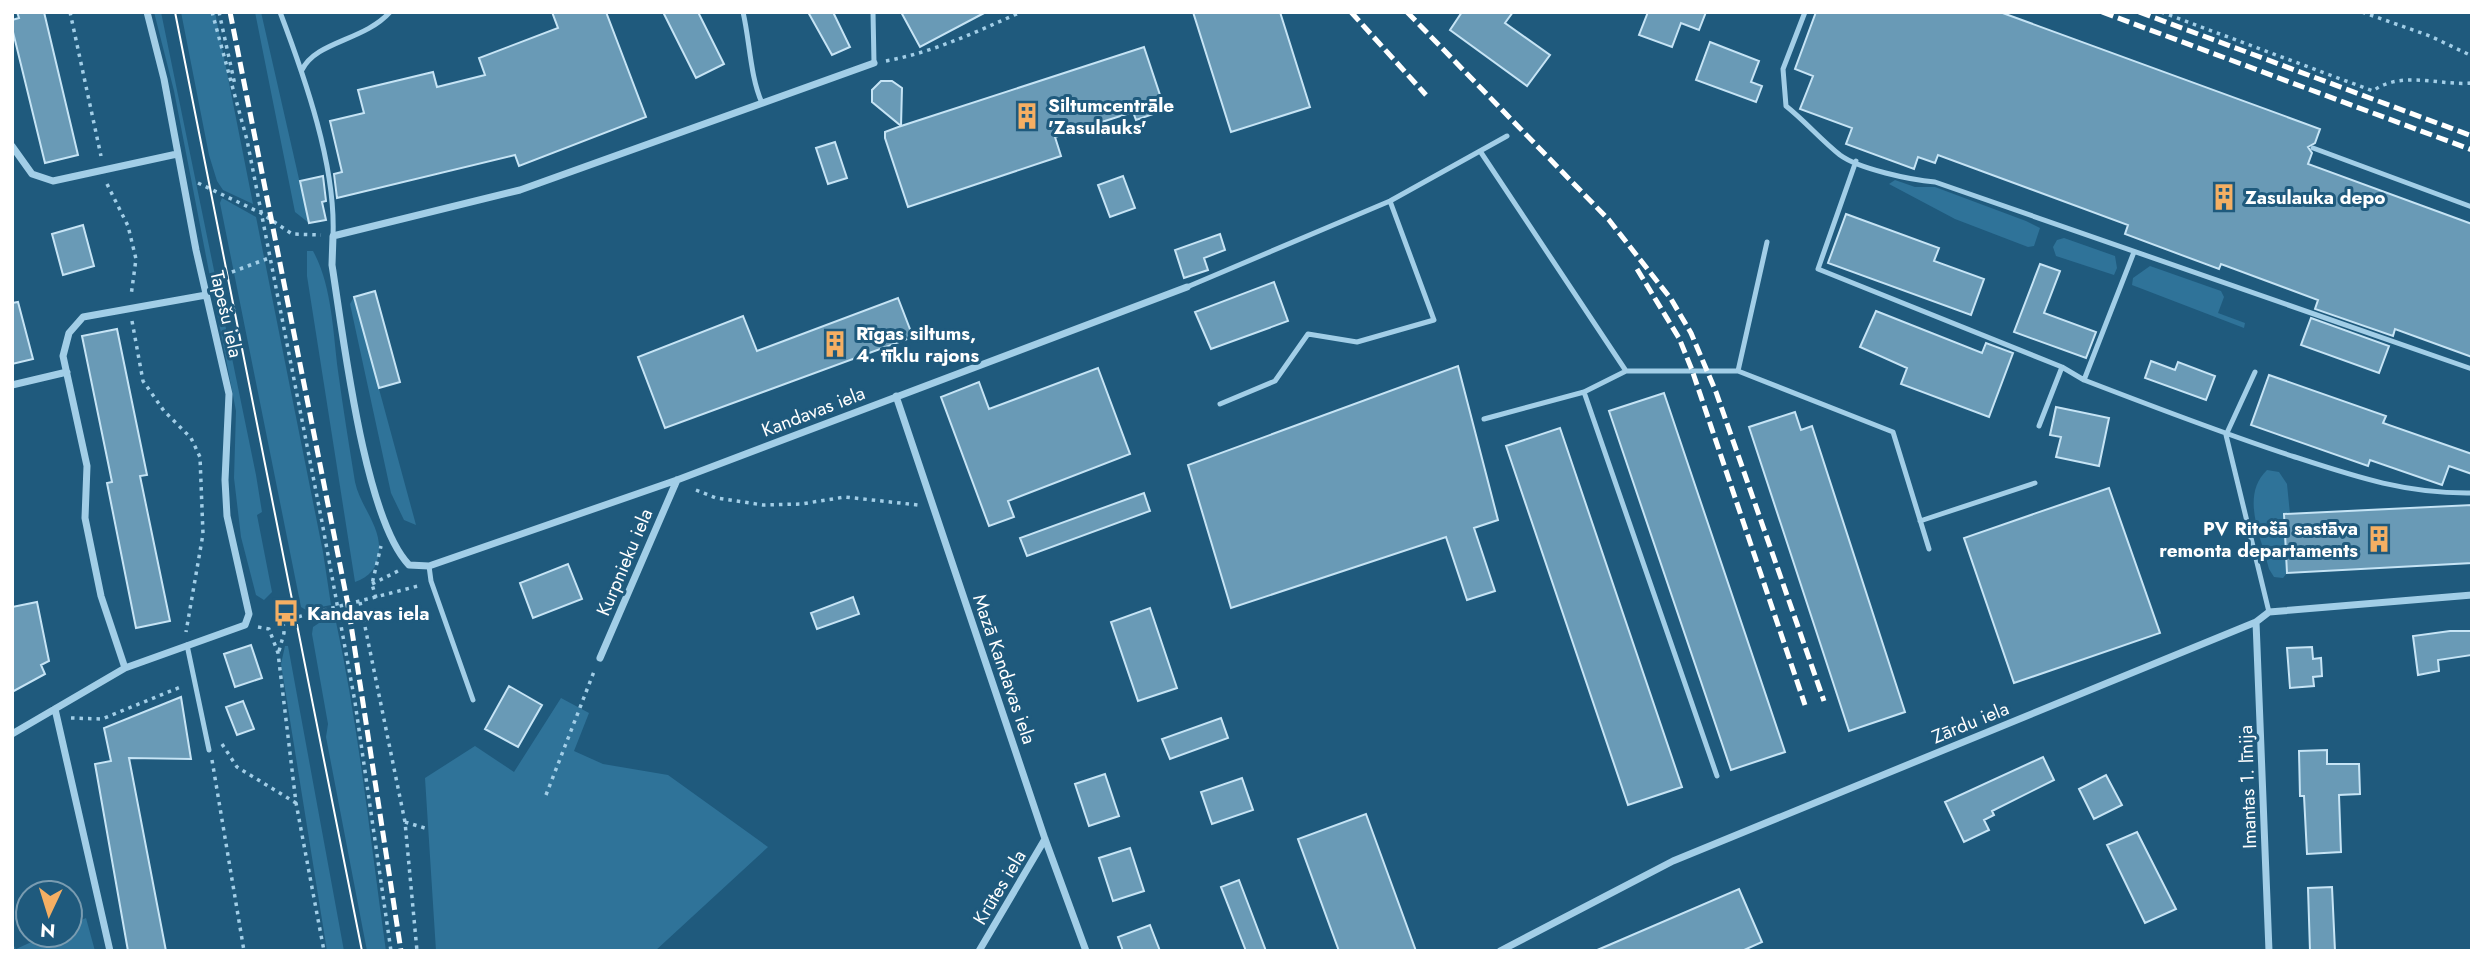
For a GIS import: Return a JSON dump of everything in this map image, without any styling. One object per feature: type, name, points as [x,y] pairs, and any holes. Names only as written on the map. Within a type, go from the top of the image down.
[{"type":"street","name":"Tapešu iela","points":[[147,12],[164,79],[203,283],[229,394],[225,480],[227,516],[233,553],[246,598],[248,614],[245,625]]},
{"type":"street","points":[[409,565],[397,553],[375,495],[355,400],[332,265],[332,236],[520,190],[874,63]]},
{"type":"street","points":[[12,146],[32,174],[53,181],[177,153]]},
{"type":"street","name":"Kandavas iela","points":[[409,565],[429,566],[677,480],[1187,287]]},
{"type":"street","points":[[125,668],[101,596],[85,518],[87,466],[63,356],[69,333],[83,317],[206,295]]},
{"type":"street","points":[[12,385],[67,372]]},
{"type":"street","name":"Mazā Kandavas iela","points":[[896,396],[1045,839],[1086,951]]},
{"type":"street","name":"Kurpnieku iela","points":[[600,657],[677,480]]},
{"type":"street","points":[[2270,612],[2472,595]]},
{"type":"street","name":"Zārdu iela","points":[[1500,951],[1672,861],[2256,622],[2270,612]]},
{"type":"street","name":"Imantas 1. līnija","points":[[2256,622],[2269,951]]},
{"type":"street","points":[[13,733],[125,668],[245,625]]},
{"type":"street","points":[[55,709],[110,951]]},
{"type":"street","name":"Krūtes iela","points":[[979,951],[1045,839]]},
{"type":"lane","points":[[280,12],[302,70],[334,201],[332,236]]},
{"type":"lane","points":[[302,70],[307,59],[316,52],[363,34],[390,12]]},
{"type":"lane","points":[[743,12],[752,51],[754,83],[762,103]]},
{"type":"lane","points":[[873,12],[874,63]]},
{"type":"lane","points":[[1805,12],[1783,69],[1787,106],[1841,156],[1907,180],[1935,181],[2472,369]]},
{"type":"lane","points":[[1187,287],[1390,201],[1507,136]]},
{"type":"lane","points":[[2314,148],[2472,208]]},
{"type":"lane","points":[[1480,151],[1626,371]]},
{"type":"lane","points":[[1856,161],[1818,269],[2062,367],[2084,380],[2226,435],[2384,486],[2442,494],[2472,493]]},
{"type":"lane","points":[[1220,404],[1275,382],[1308,334],[1357,342],[1434,320],[1390,201]]},
{"type":"lane","points":[[1738,372],[1767,242]]},
{"type":"lane","points":[[2084,380],[2134,252]]},
{"type":"lane","points":[[2039,426],[2062,367]]},
{"type":"lane","points":[[1484,419],[1584,392],[1626,371],[1738,372],[1893,432],[1929,549]]},
{"type":"lane","points":[[2255,372],[2226,435],[2270,612]]},
{"type":"lane","points":[[1584,392],[1717,776]]},
{"type":"lane","points":[[1920,521],[2035,483]]},
{"type":"lane","points":[[429,566],[431,581],[473,700]]},
{"type":"lane","points":[[187,645],[209,750]]},
{"type":"path","points":[[70,12],[108,190],[128,226],[136,260],[130,308],[143,381],[164,411],[191,438],[200,457],[203,534],[186,632]]},
{"type":"path","points":[[212,12],[236,93]]},
{"type":"path","points":[[219,12],[270,258],[355,702],[391,951]]},
{"type":"path","points":[[874,63],[917,55],[1021,12]]},
{"type":"path","points":[[2161,12],[2373,90],[2380,85],[2405,81],[2472,83]]},
{"type":"path","points":[[2362,12],[2430,36],[2472,56]]},
{"type":"path","points":[[183,180],[201,184],[261,214],[292,234],[332,236]]},
{"type":"path","points":[[203,283],[270,258]]},
{"type":"path","points":[[696,490],[716,498],[763,505],[801,504],[845,497],[934,507]]},
{"type":"path","points":[[376,598],[372,584],[387,527]]},
{"type":"path","points":[[372,584],[409,565]]},
{"type":"path","points":[[278,653],[285,633],[282,621],[419,586]]},
{"type":"path","points":[[360,602],[405,822],[417,951]]},
{"type":"path","points":[[245,625],[269,629],[278,653],[296,803],[324,951]]},
{"type":"path","points":[[546,795],[600,657]]},
{"type":"path","points":[[65,718],[102,719],[195,682]]},
{"type":"path","points":[[204,724],[216,735],[237,767],[296,803]]},
{"type":"path","points":[[209,750],[244,951]]},
{"type":"path","points":[[405,822],[428,829]]},
{"type":"shaded area","points":[[154,12],[161,12],[256,475],[262,512],[257,515],[272,592],[264,600],[256,595],[241,537],[234,478],[236,411],[174,91]]},
{"type":"shaded area","points":[[181,12],[215,12],[253,204],[223,190],[217,181],[209,155]]},
{"type":"shaded area","points":[[255,12],[261,12],[309,223],[295,212]]},
{"type":"shaded area","points":[[1895,180],[1915,187],[1935,187],[2026,221],[2040,228],[2034,246],[2028,247],[1955,219],[1889,184]]},
{"type":"shaded area","points":[[222,198],[256,217],[323,552],[331,605],[306,610],[301,607],[220,203]]},
{"type":"shaded area","points":[[2064,238],[2115,256],[2117,268],[2114,275],[2056,256],[2053,247],[2057,240]]},
{"type":"shaded area","points":[[307,251],[313,251],[324,279],[331,310],[355,482],[379,542],[375,567],[355,582],[307,276]]},
{"type":"shaded area","points":[[2150,266],[2221,291],[2224,297],[2218,313],[2245,323],[2244,328],[2132,285],[2133,278]]},
{"type":"shaded area","points":[[354,297],[416,525],[404,520],[391,493],[350,304]]},
{"type":"shaded area","points":[[2267,470],[2279,472],[2287,484],[2290,514],[2284,514],[2287,573],[2283,578],[2274,577],[2269,569],[2255,517],[2255,492],[2259,480]]},
{"type":"shaded area","points":[[331,615],[335,617],[351,700],[386,951],[367,951],[326,737],[328,724],[312,634],[313,627]]},
{"type":"shaded area","points":[[285,646],[288,646],[344,951],[327,951],[281,664]]},
{"type":"shaded area","points":[[561,698],[589,713],[574,751],[603,764],[668,775],[768,847],[655,951],[436,951],[425,778],[475,746],[514,772]]},
{"type":"shaded area","points":[[86,918],[95,951],[12,951],[12,943],[14,949],[84,949]]},
{"type":"building","points":[[17,12],[44,12],[78,155],[45,163],[12,28],[12,20],[19,18]]},
{"type":"building","points":[[552,12],[606,12],[646,117],[519,166],[515,155],[337,198],[334,174],[342,172],[330,121],[364,113],[358,90],[433,72],[437,87],[485,75],[479,58],[558,28]]},
{"type":"building","points":[[663,12],[698,12],[724,64],[696,78]]},
{"type":"building","points":[[808,12],[833,12],[850,47],[832,55]]},
{"type":"building","points":[[901,12],[986,12],[920,47]]},
{"type":"building","points":[[1193,12],[1280,12],[1310,107],[1231,132]]},
{"type":"building","points":[[1462,12],[1513,12],[1505,23],[1550,55],[1527,86],[1450,30]]},
{"type":"building","points":[[1648,12],[1706,12],[1699,30],[1681,23],[1672,47],[1639,35]]},
{"type":"building","name":"Zasulauka depo","points":[[1816,12],[2000,12],[2320,129],[2315,143],[2308,147],[2312,153],[2308,164],[2472,224],[2472,357],[2395,329],[2393,336],[2315,309],[2318,300],[2221,264],[2219,269],[2125,234],[2128,225],[1938,155],[1935,163],[1918,157],[1914,169],[1846,144],[1852,128],[1800,109],[1813,76],[1795,69]]},
{"type":"building","points":[[1710,42],[1759,61],[1751,82],[1762,86],[1756,102],[1696,80]]},
{"type":"building","name":"Siltumcentrāle 'Zasulauks'","points":[[1144,47],[1165,110],[1136,120],[1133,112],[1055,137],[1061,156],[908,207],[885,138],[885,132]]},
{"type":"building","points":[[881,81],[892,81],[902,88],[901,126],[872,102],[872,90]]},
{"type":"building","points":[[835,142],[847,178],[828,184],[816,148]]},
{"type":"building","points":[[323,176],[326,201],[322,202],[326,220],[309,223],[300,181]]},
{"type":"building","points":[[1123,176],[1135,208],[1110,217],[1098,185]]},
{"type":"building","points":[[1846,214],[1939,248],[1934,261],[1984,279],[1971,315],[1828,263]]},
{"type":"building","points":[[83,225],[94,266],[63,275],[52,234]]},
{"type":"building","points":[[1220,234],[1225,250],[1204,258],[1208,270],[1184,278],[1175,250]]},
{"type":"building","points":[[2040,264],[2060,271],[2044,313],[2096,332],[2086,358],[2014,332]]},
{"type":"building","points":[[1274,282],[1288,321],[1211,349],[1195,312]]},
{"type":"building","points":[[375,291],[400,382],[379,388],[354,297]]},
{"type":"building","points":[[898,298],[913,337],[665,428],[638,357],[743,316],[757,351]]},
{"type":"building","points":[[18,302],[33,359],[12,364],[12,303]]},
{"type":"building","points":[[1876,311],[1982,353],[1986,343],[2013,353],[1989,417],[1901,384],[1907,368],[1860,347]]},
{"type":"building","points":[[2311,318],[2389,346],[2379,373],[2301,345]]},
{"type":"building","points":[[117,329],[147,475],[140,476],[170,621],[136,628],[107,483],[112,482],[82,336]]},
{"type":"building","points":[[2151,361],[2175,370],[2178,362],[2215,376],[2206,400],[2145,378]]},
{"type":"building","points":[[1458,366],[1498,520],[1474,528],[1495,591],[1467,600],[1446,537],[1231,608],[1188,465]]},
{"type":"building","points":[[1098,368],[1130,454],[1008,501],[1014,517],[989,526],[941,397],[979,382],[989,409]]},
{"type":"building","points":[[2269,375],[2386,416],[2383,423],[2472,454],[2472,474],[2449,466],[2442,485],[2370,460],[2368,466],[2251,425]]},
{"type":"building","points":[[1664,393],[1785,752],[1731,770],[1609,411]]},
{"type":"building","points":[[2056,407],[2109,418],[2099,466],[2056,457],[2061,437],[2050,435]]},
{"type":"building","points":[[1795,412],[1801,430],[1812,426],[1905,712],[1849,731],[1749,427]]},
{"type":"building","points":[[1560,428],[1682,787],[1628,805],[1506,446]]},
{"type":"building","points":[[2109,488],[2160,633],[2014,683],[1964,538]]},
{"type":"building","points":[[1144,493],[1150,511],[1027,556],[1020,538]]},
{"type":"building","name":"PV Ritošā sastāva remonta departaments","points":[[2472,505],[2472,563],[2287,573],[2284,514]]},
{"type":"building","points":[[568,564],[582,599],[533,618],[520,583]]},
{"type":"building","points":[[853,597],[859,614],[817,629],[811,613]]},
{"type":"building","points":[[37,602],[49,661],[41,665],[45,674],[12,692],[12,607]]},
{"type":"building","points":[[1150,608],[1177,688],[1138,701],[1111,622]]},
{"type":"building","points":[[2472,631],[2472,655],[2438,660],[2439,671],[2418,675],[2413,636]]},
{"type":"building","points":[[251,645],[262,678],[235,687],[224,654]]},
{"type":"building","points":[[2312,647],[2313,659],[2321,658],[2322,676],[2313,677],[2314,686],[2290,688],[2287,648]]},
{"type":"building","points":[[509,686],[542,705],[518,747],[485,729]]},
{"type":"building","points":[[181,697],[191,759],[129,758],[166,951],[128,951],[95,764],[111,761],[104,728]]},
{"type":"building","points":[[243,701],[254,729],[237,735],[226,707]]},
{"type":"building","points":[[1221,718],[1228,738],[1170,759],[1162,739]]},
{"type":"building","points":[[2327,750],[2327,764],[2359,764],[2360,794],[2339,795],[2341,852],[2307,854],[2304,796],[2300,796],[2299,751]]},
{"type":"building","points":[[2043,757],[2054,780],[1992,811],[1994,815],[1984,820],[1989,830],[1964,842],[1945,802]]},
{"type":"building","points":[[1105,774],[1119,816],[1089,826],[1075,784]]},
{"type":"building","points":[[2106,775],[2122,805],[2094,819],[2079,789]]},
{"type":"building","points":[[1242,778],[1253,810],[1212,824],[1201,792]]},
{"type":"building","points":[[1366,814],[1416,951],[1339,951],[1298,839]]},
{"type":"building","points":[[2137,832],[2176,909],[2145,923],[2107,845]]},
{"type":"building","points":[[1130,848],[1144,891],[1113,901],[1099,858]]},
{"type":"building","points":[[1239,880],[1266,951],[1246,951],[1221,887]]},
{"type":"building","points":[[2332,887],[2335,951],[2310,951],[2308,888]]},
{"type":"building","points":[[1739,889],[1762,942],[1742,951],[1595,951]]},
{"type":"building","points":[[1150,925],[1160,951],[1123,951],[1118,937]]},
{"type":"tram line","points":[[175,12],[362,951]]},
{"type":"railway","points":[[230,12],[348,605],[401,951]]},
{"type":"railway","points":[[1351,12],[1426,95]]},
{"type":"railway","points":[[1407,12],[1609,220],[1671,299],[1691,333],[1716,392],[1824,701]]},
{"type":"railway","points":[[2102,12],[2472,150]]},
{"type":"railway","points":[[2139,12],[2472,136]]},
{"type":"railway","points":[[1637,269],[1679,338],[1692,370],[1805,705]]},
{"type":"place","name":"Siltumcentrāle 'Zasulauks'","points":[[1027,116]]},
{"type":"place","name":"Zasulauka depo","points":[[2224,197]]},
{"type":"place","name":"Rīgas siltums, 4. tīklu rajons","points":[[835,344]]},
{"type":"place","name":"PV Ritošā sastāva remonta departaments","points":[[2379,539]]},
{"type":"place","name":"Kandavas iela","points":[[286,613]]}]
